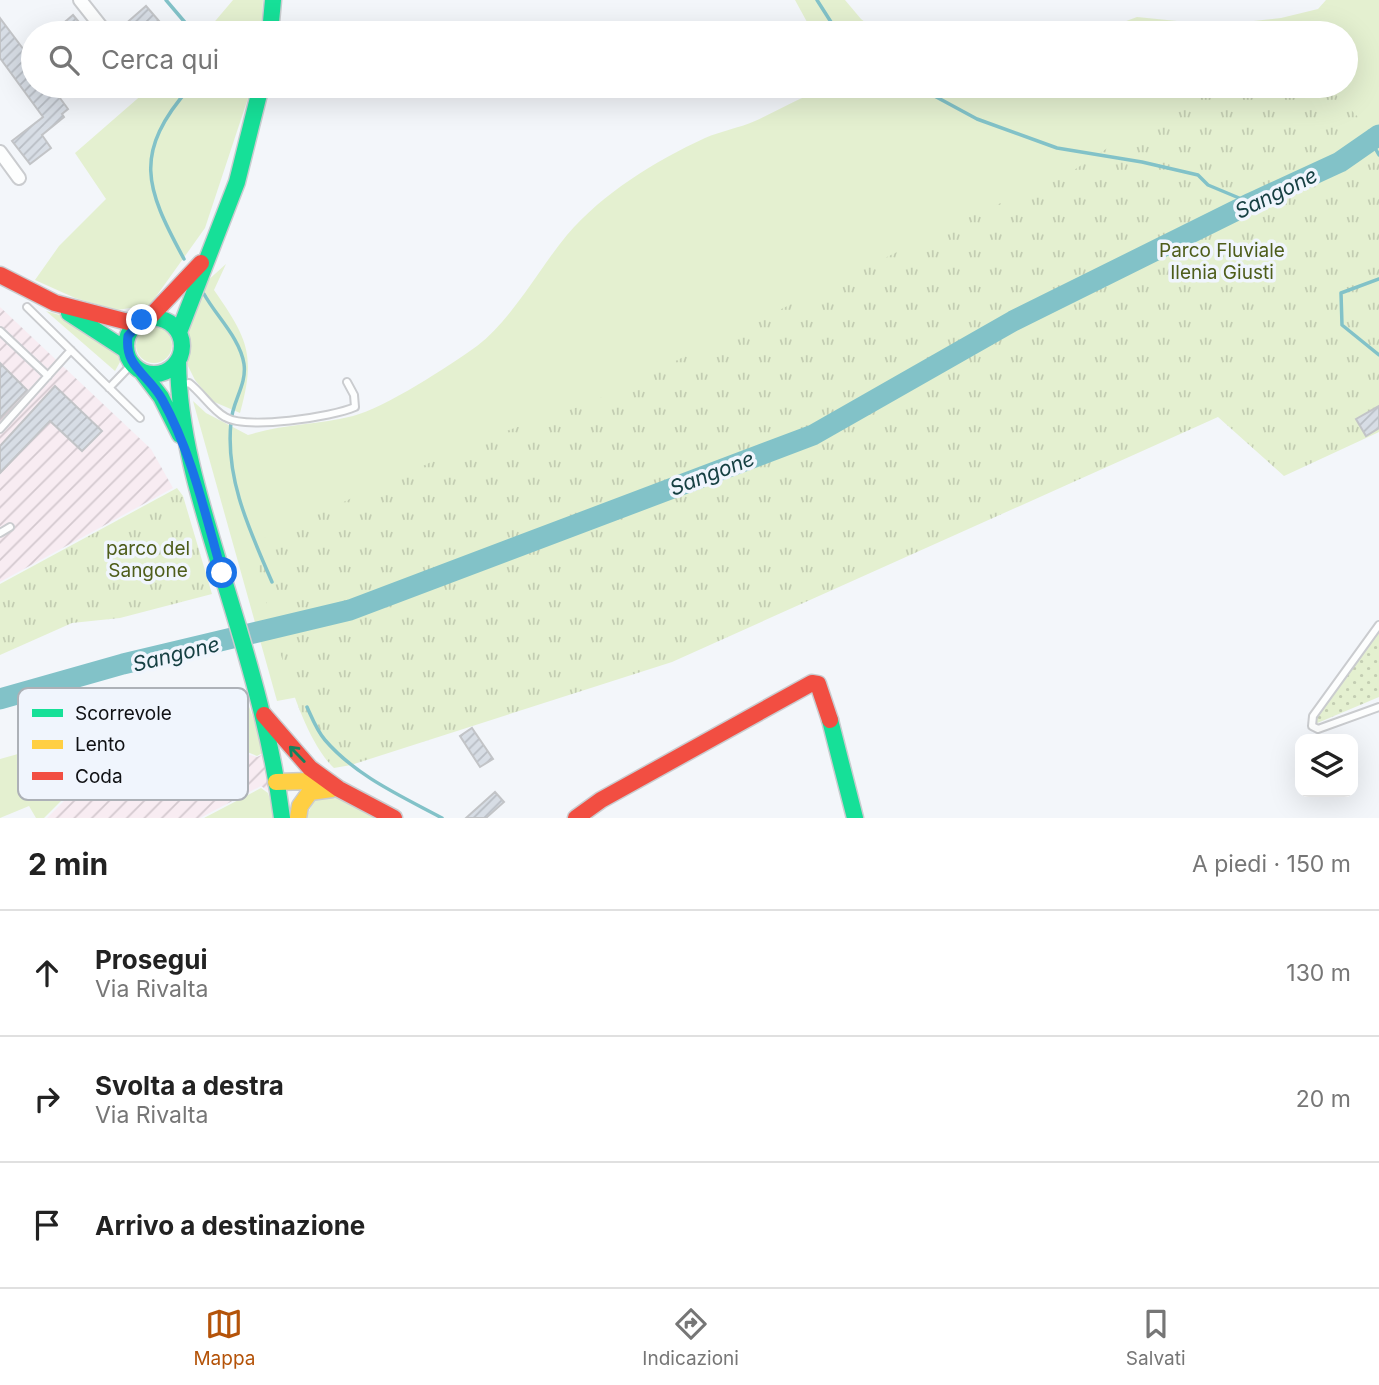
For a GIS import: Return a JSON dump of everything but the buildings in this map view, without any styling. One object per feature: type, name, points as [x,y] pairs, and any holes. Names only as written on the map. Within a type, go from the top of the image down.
[{"type":"main road","points":[[271,21],[274,0]]},
{"type":"main road","points":[[179,332],[237,182],[258,98]]},
{"type":"main road","points":[[188,453],[161,397],[134,362],[128,336],[206,258]]},
{"type":"main road","points":[[0,275],[9,283],[55,303],[143,321],[172,323],[179,332],[183,342],[178,362],[178,385],[188,453],[262,708],[282,818]]},
{"type":"main road","points":[[55,303],[134,362],[162,373],[178,362]]},
{"type":"main road","points":[[576,818],[601,800],[812,683],[818,684],[822,691],[855,818]]},
{"type":"main road","points":[[262,708],[310,768],[339,789],[394,818]]},
{"type":"main road","points":[[276,782],[310,781],[339,789]]},
{"type":"main road","points":[[298,818],[300,806],[310,792],[339,789]]},
{"type":"street","points":[[80,0],[97,21]]},
{"type":"street","points":[[0,152],[19,178]]},
{"type":"lane","points":[[27,307],[140,418]]},
{"type":"lane","points":[[0,331],[48,376]]},
{"type":"lane","points":[[0,429],[71,350]]},
{"type":"lane","points":[[109,388],[134,362]]},
{"type":"lane","points":[[178,385],[189,383],[225,417],[244,423],[338,414],[355,407],[354,395],[347,382]]},
{"type":"lane","points":[[0,533],[10,527]]},
{"type":"lane","points":[[1379,625],[1313,716],[1312,726],[1318,729],[1379,707]]},
{"type":"shaded area","points":[[0,307],[151,449],[173,488],[0,582]]},
{"type":"shaded area","points":[[266,753],[270,792],[261,786],[248,793],[248,754],[257,757]]},
{"type":"shaded area","points":[[65,800],[234,800],[200,818],[47,818]]},
{"type":"green space","points":[[233,0],[263,0],[262,21],[215,21]]},
{"type":"green space","points":[[795,0],[845,0],[864,21],[806,21]]},
{"type":"green space","name":"Parco Fluviale Ilenia Giusti","points":[[1326,0],[1379,0],[1379,261],[309,695],[277,701],[193,401],[206,413],[248,435],[353,416],[382,405],[450,364],[490,335],[514,308],[567,235],[613,192],[667,157],[705,138],[755,121],[802,98],[1358,98],[1358,21],[1254,21],[1318,9]]},
{"type":"green space","name":"Parco Fluviale Ilenia Giusti","points":[[1137,17],[1177,21],[1126,21]]},
{"type":"green space","points":[[138,98],[248,98],[205,228],[150,305],[117,310],[75,298],[35,280],[59,246],[106,199],[75,153]]},
{"type":"green space","name":"Parco Fluviale Ilenia Giusti","points":[[1184,98],[1339,98],[1379,138],[1379,432],[1284,476],[1218,417],[672,662],[351,765],[334,768],[319,750],[306,725],[283,663],[251,544],[482,439],[590,403],[950,226],[1074,170]]},
{"type":"green space","points":[[226,264],[214,290],[235,322],[246,348],[247,376],[240,413],[212,401],[195,380],[186,362],[188,319],[206,282]]},
{"type":"green space","points":[[46,311],[63,316],[116,351],[120,362],[115,371]]},
{"type":"green space","points":[[154,327],[167,332],[172,345],[167,358],[154,363],[141,358],[136,345],[141,332]]},
{"type":"green space","name":"parco del Sangone","points":[[177,488],[183,496],[212,594],[120,618],[72,623],[0,655],[0,584]]},
{"type":"green space","points":[[1379,625],[1379,697],[1315,724],[1314,716]]},
{"type":"green space","points":[[248,704],[266,751],[257,756],[248,752]]},
{"type":"green space","points":[[18,754],[18,800],[62,800],[44,818],[36,818],[29,806],[0,818],[0,759]]},
{"type":"green space","points":[[261,788],[268,793],[276,818],[204,818],[238,800],[248,800],[248,795]]},
{"type":"green space","points":[[338,796],[380,818],[306,818],[314,800]]},
{"type":"waterway","points":[[166,0],[184,21]]},
{"type":"waterway","points":[[817,0],[830,21]]},
{"type":"waterway","points":[[182,98],[160,131],[153,151],[151,171],[160,211],[184,259]]},
{"type":"waterway","points":[[938,98],[977,119],[1057,148],[1142,162],[1198,175],[1208,185],[1251,203]]},
{"type":"waterway","name":"Sangone","points":[[39,688],[123,664],[350,610],[813,435],[1013,321],[1340,162],[1379,135]]},
{"type":"waterway","points":[[1371,141],[1379,155]]},
{"type":"waterway","points":[[1379,279],[1341,293],[1342,325],[1379,355]]},
{"type":"waterway","points":[[204,294],[242,354],[243,379],[231,422],[232,464],[241,504],[272,582]]},
{"type":"waterway","name":"Sangone","points":[[0,699],[18,694]]},
{"type":"waterway","points":[[307,707],[322,736],[337,753],[365,775],[442,818]]},
{"type":"traffic: fast","points":[[271,21],[273,0]]},
{"type":"traffic: fast","points":[[179,332],[237,182],[258,98]]},
{"type":"traffic: fast","points":[[69,313],[126,350]]},
{"type":"traffic: fast","points":[[149,318],[159,318],[174,326],[180,335],[182,346],[180,357],[174,366],[159,374],[149,374],[131,362],[126,351],[126,341],[138,323],[149,318]]},
{"type":"traffic: fast","points":[[178,362],[179,391],[188,449],[259,703],[282,818]]},
{"type":"traffic: fast","points":[[142,372],[161,397],[180,435]]},
{"type":"traffic: fast","points":[[830,720],[855,818]]},
{"type":"traffic: slow","points":[[276,782],[310,781],[329,786]]},
{"type":"traffic: slow","points":[[298,818],[300,806],[310,792],[332,789]]},
{"type":"traffic: jam","points":[[149,318],[201,263]]},
{"type":"traffic: jam","points":[[0,275],[55,303],[136,324]]},
{"type":"traffic: jam","points":[[576,818],[601,800],[812,683],[818,684],[830,720]]},
{"type":"traffic: jam","points":[[264,715],[310,768],[339,789],[394,818]]},
{"type":"route","points":[[142,320],[128,336],[128,357],[161,397],[188,453],[222,573]]}]
